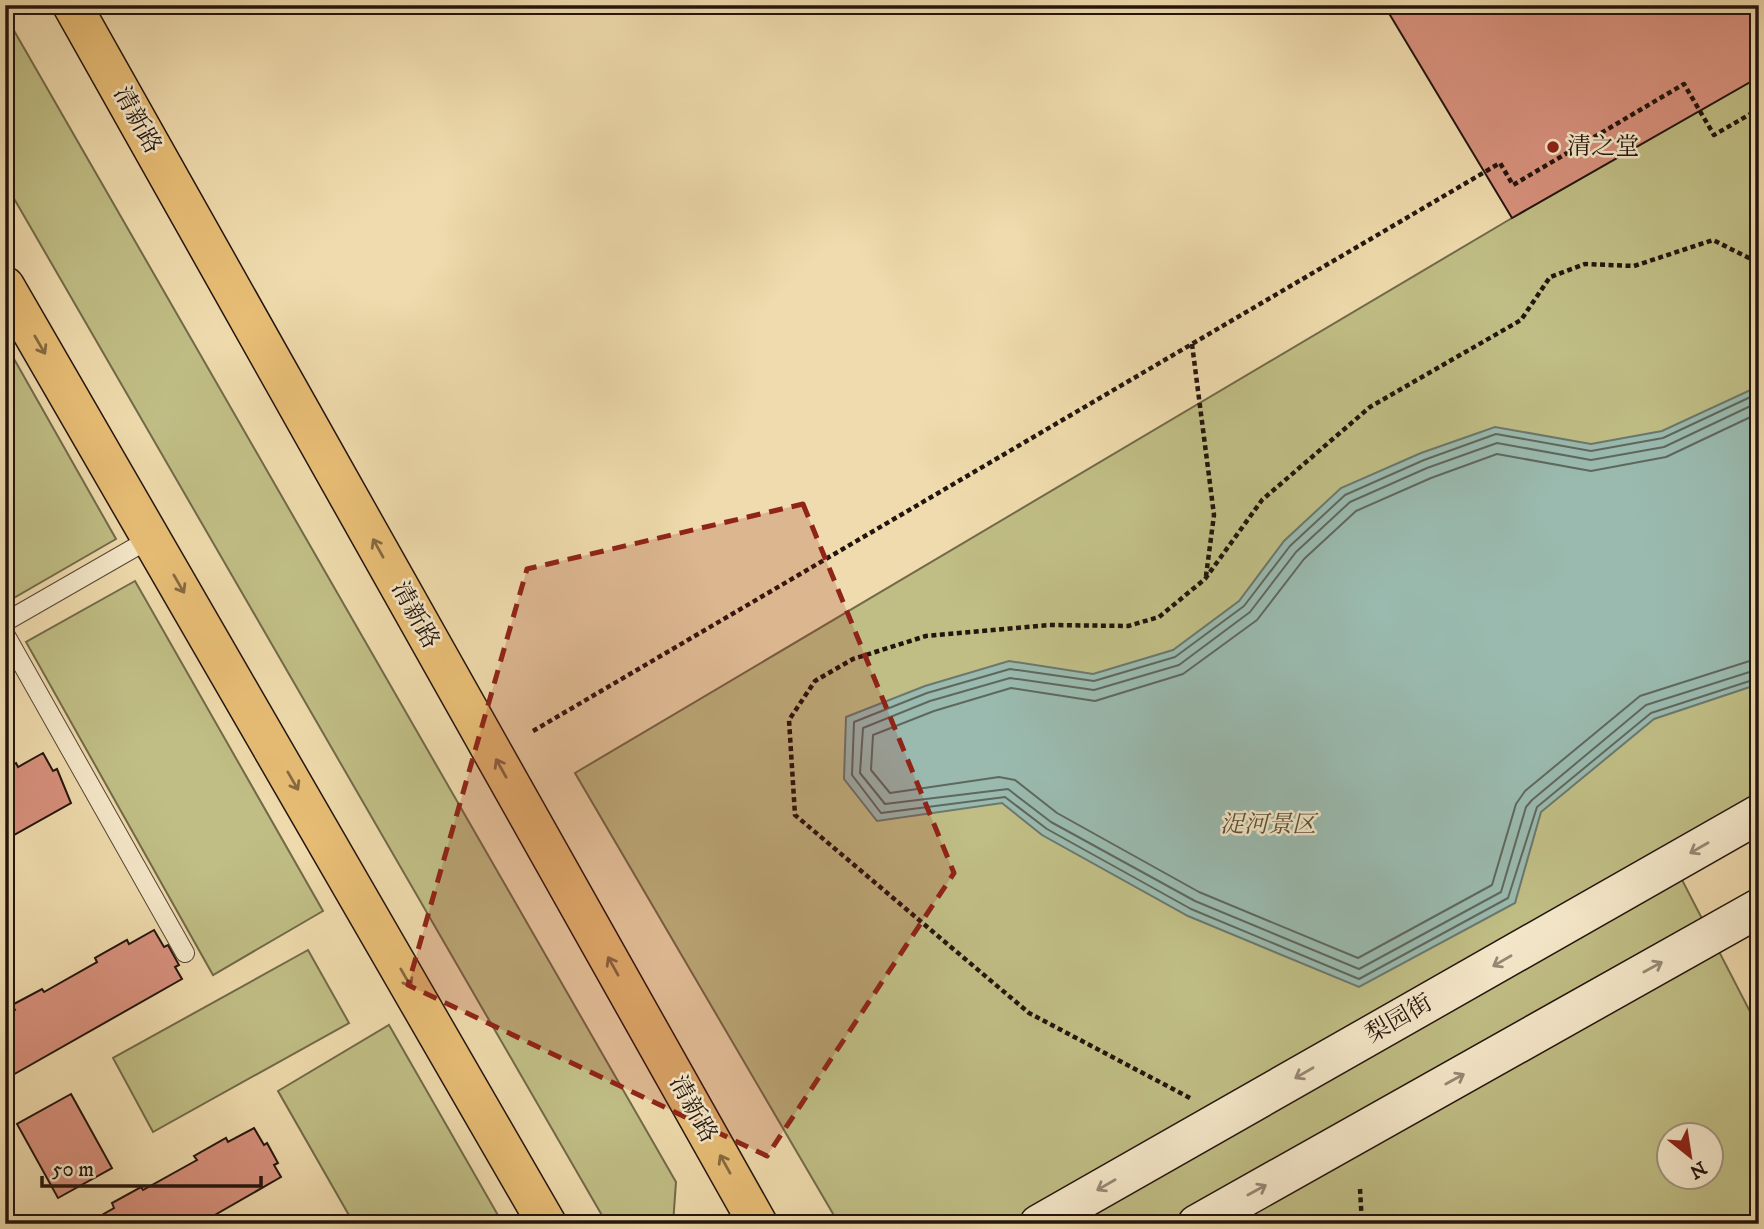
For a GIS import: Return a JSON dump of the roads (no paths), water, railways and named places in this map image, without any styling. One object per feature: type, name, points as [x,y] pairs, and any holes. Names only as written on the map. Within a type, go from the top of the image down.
[{"type":"main road","name":"清新路","points":[[72,5],[758,1224]]},
{"type":"main road","points":[[5,286],[153,537],[547,1224]]},
{"type":"main road","name":"梨园街","points":[[1039,1224],[1759,814]]},
{"type":"main road","points":[[1197,1224],[1759,908]]},
{"type":"lane","points":[[5,622],[153,537]]},
{"type":"lane","points":[[5,634],[185,953]]},
{"type":"water","points":[[1759,386],[1759,684],[1654,719],[1541,812],[1515,903],[1359,987],[1188,916],[1042,835],[1002,803],[877,821],[844,779],[846,717],[925,686],[1009,661],[1093,674],[1173,650],[1239,601],[1284,541],[1341,488],[1421,453],[1495,427],[1591,444],[1662,431]]},
{"type":"place","name":"清之堂","points":[[1553,147]]},
{"type":"park label","name":"浞河景区","points":[[1268,825]]}]
